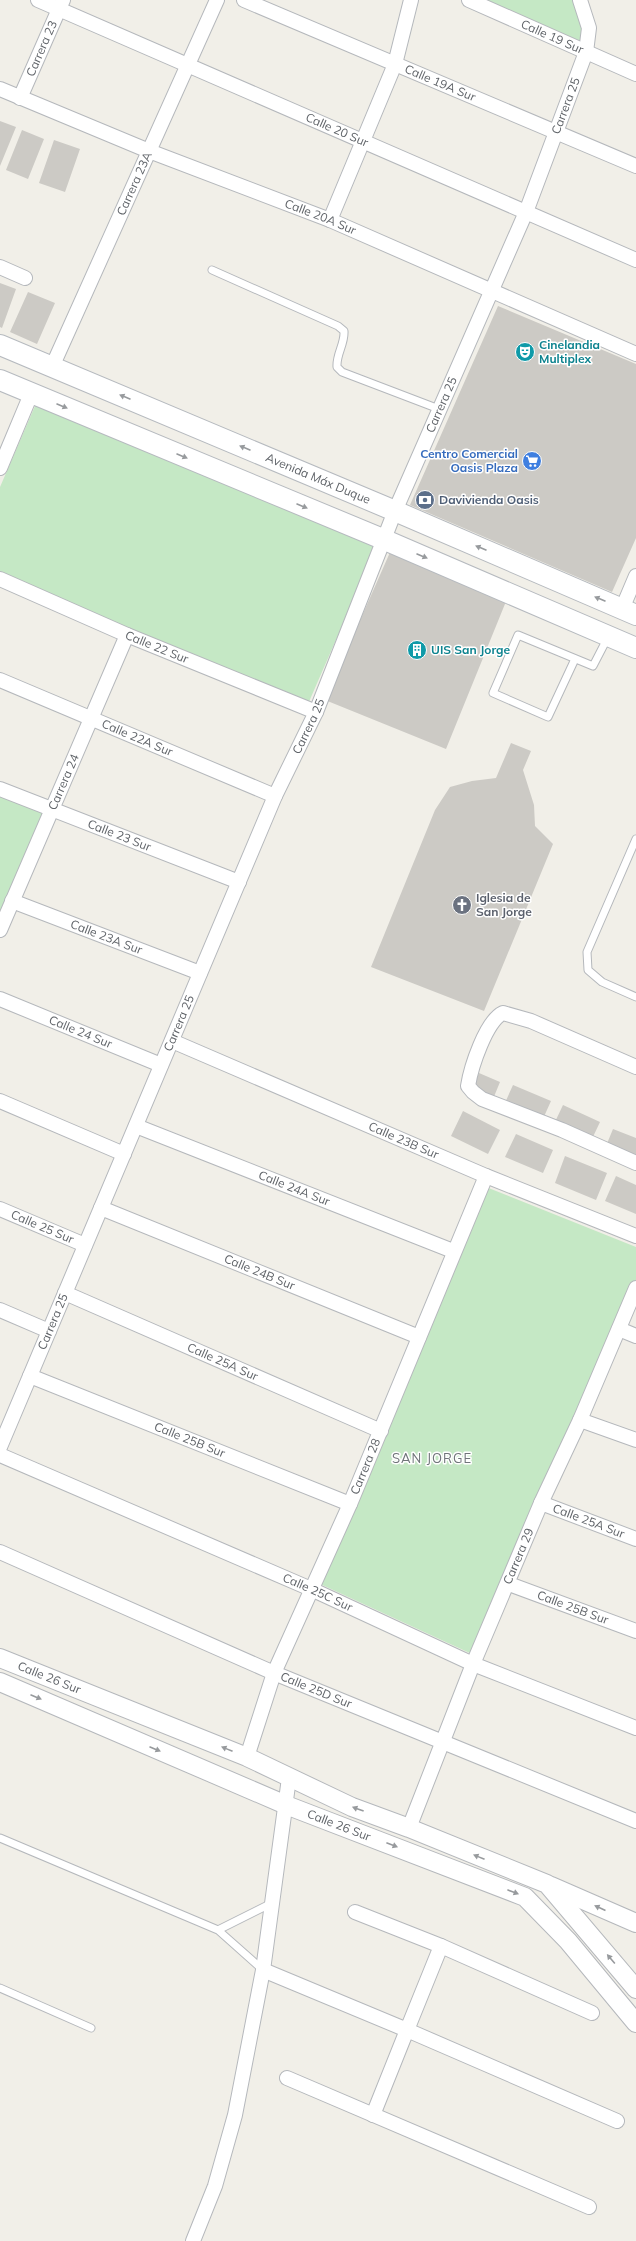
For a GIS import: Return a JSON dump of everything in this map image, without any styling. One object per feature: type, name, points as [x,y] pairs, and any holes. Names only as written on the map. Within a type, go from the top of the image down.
[{"type":"main road","name":"Avenida Máx Duque","points":[[0,345],[396,511],[629,612]]},
{"type":"main road","points":[[0,380],[385,540],[636,648]]},
{"type":"street","name":"Calle 20 Sur","points":[[38,0],[61,5],[188,65],[636,260]]},
{"type":"street","name":"Carrera 23A","points":[[52,367],[217,0]]},
{"type":"street","name":"Calle 19A Sur","points":[[244,0],[636,166]]},
{"type":"street","points":[[330,220],[395,64],[410,0]]},
{"type":"street","name":"Calle 19 Sur","points":[[469,0],[636,74]]},
{"type":"street","name":"Carrera 25","points":[[0,1447],[5,1419],[30,1376],[275,796],[316,712],[396,511],[526,212],[586,52],[589,28],[580,0]]},
{"type":"street","name":"Carrera 23","points":[[20,98],[61,5]]},
{"type":"street","name":"Calle 20A Sur","points":[[0,89],[149,151],[330,220],[636,354]]},
{"type":"street","points":[[0,267],[25,278]]},
{"type":"street","points":[[0,468],[31,394]]},
{"type":"street","points":[[629,612],[636,576]]},
{"type":"street","name":"Calle 22 Sur","points":[[0,579],[127,635],[316,712]]},
{"type":"street","name":"Carrera 24","points":[[0,930],[127,635]]},
{"type":"street","name":"Calle 22A Sur","points":[[0,680],[91,720],[275,796]]},
{"type":"street","name":"Calle 23 Sur","points":[[0,789],[239,882]]},
{"type":"street","name":"Calle 23A Sur","points":[[12,902],[200,973]]},
{"type":"street","name":"Calle 24 Sur","points":[[0,999],[161,1065]]},
{"type":"street","points":[[636,1067],[531,1021],[503,1013],[496,1016],[489,1026],[470,1074],[468,1086],[482,1099],[562,1130],[636,1163]]},
{"type":"street","name":"Calle 23B Sur","points":[[172,1041],[486,1176],[636,1236]]},
{"type":"street","points":[[0,1101],[124,1154]]},
{"type":"street","name":"Calle 24A Sur","points":[[136,1126],[453,1251]]},
{"type":"street","name":"Carrera 28","points":[[247,1757],[274,1673],[350,1504],[453,1251],[486,1176]]},
{"type":"street","name":"Calle 24B Sur","points":[[101,1208],[419,1337]]},
{"type":"street","name":"Calle 25 Sur","points":[[0,1209],[85,1245]]},
{"type":"street","name":"Carrera 29","points":[[409,1828],[442,1742],[509,1584],[541,1503],[580,1420],[636,1288]]},
{"type":"street","name":"Calle 25A Sur","points":[[65,1293],[380,1431]]},
{"type":"street","points":[[0,1310],[49,1331]]},
{"type":"street","points":[[619,1329],[636,1336]]},
{"type":"street","name":"Calle 25B Sur","points":[[30,1376],[350,1504]]},
{"type":"street","points":[[580,1420],[636,1440]]},
{"type":"street","name":"Calle 25C Sur","points":[[0,1455],[311,1589],[474,1664],[636,1728]]},
{"type":"street","name":"Calle 25A Sur","points":[[541,1503],[636,1539]]},
{"type":"street","name":"Calle 25D Sur","points":[[0,1552],[274,1673],[636,1821]]},
{"type":"street","name":"Calle 25B Sur","points":[[509,1584],[636,1631]]},
{"type":"street","name":"Calle 26 Sur","points":[[0,1658],[247,1757],[352,1807],[409,1828],[547,1884],[636,1989]]},
{"type":"street","name":"Calle 26 Sur","points":[[0,1682],[286,1805],[526,1897],[568,1941],[636,2023]]},
{"type":"street","points":[[193,2241],[215,2186],[235,2115],[263,1970],[290,1778]]},
{"type":"street","points":[[547,1884],[636,1924]]},
{"type":"street","points":[[355,1912],[441,1946],[592,2013]]},
{"type":"street","points":[[373,2115],[441,1946]]},
{"type":"street","points":[[263,1970],[407,2030],[617,2121]]},
{"type":"street","points":[[287,2078],[589,2207]]},
{"type":"lane","points":[[212,270],[338,326],[344,331],[345,339],[336,361],[337,367],[342,372],[440,409]]},
{"type":"lane","points":[[575,659],[548,717],[493,693],[518,635],[593,666],[608,637]]},
{"type":"lane","points":[[636,839],[587,952],[588,970],[602,982],[636,997]]},
{"type":"lane","points":[[0,1838],[218,1930],[263,1970]]},
{"type":"lane","points":[[218,1930],[272,1903]]},
{"type":"lane","points":[[0,1988],[91,2028]]},
{"type":"green space","points":[[476,0],[577,0],[585,25],[582,47]]},
{"type":"green space","points":[[38,399],[379,541],[308,704],[120,628],[0,572],[0,487]]},
{"type":"green space","points":[[0,796],[44,814],[0,919]]},
{"type":"green space","points":[[486,1187],[636,1247],[636,1280],[474,1655],[318,1583]]},
{"type":"building","points":[[0,121],[16,127],[0,166]]},
{"type":"building","points":[[22,130],[44,139],[28,179],[6,170]]},
{"type":"building","points":[[54,140],[80,149],[65,192],[39,183]]},
{"type":"building","points":[[0,283],[16,289],[2,328],[0,327]]},
{"type":"building","points":[[28,292],[55,303],[37,344],[10,332]]},
{"type":"building","name":"Centro Comercial Oasis Plaza","points":[[498,306],[636,364],[636,538],[612,592],[410,505]]},
{"type":"building","name":"UIS San Jorge","points":[[391,550],[507,599],[446,749],[325,700]]},
{"type":"building","name":"Iglesia de San Jorge","points":[[511,743],[531,751],[523,770],[534,805],[535,826],[553,844],[484,1011],[371,967],[435,810],[450,787],[472,781],[496,778]]},
{"type":"building","points":[[479,1073],[500,1082],[493,1099],[472,1090]]},
{"type":"building","points":[[513,1085],[551,1101],[542,1121],[504,1105]]},
{"type":"building","points":[[563,1105],[600,1122],[591,1141],[554,1124]]},
{"type":"building","points":[[463,1111],[500,1130],[488,1154],[451,1136]]},
{"type":"building","points":[[613,1129],[636,1138],[636,1159],[606,1146]]},
{"type":"building","points":[[516,1134],[553,1150],[543,1173],[505,1157]]},
{"type":"building","points":[[565,1156],[607,1173],[596,1200],[555,1183]]},
{"type":"building","points":[[616,1176],[636,1185],[636,1214],[605,1201]]},
{"type":"place","name":"Cinelandia Multiplex","points":[[525,352]]},
{"type":"place","name":"Centro Comercial Oasis Plaza","points":[[532,461]]},
{"type":"place","name":"Davivienda Oasis","points":[[425,500]]},
{"type":"place","name":"UIS San Jorge","points":[[417,650]]},
{"type":"place","name":"Iglesia de San Jorge","points":[[462,905]]},
{"type":"district","name":"SAN JORGE","points":[[432,1458]]}]
